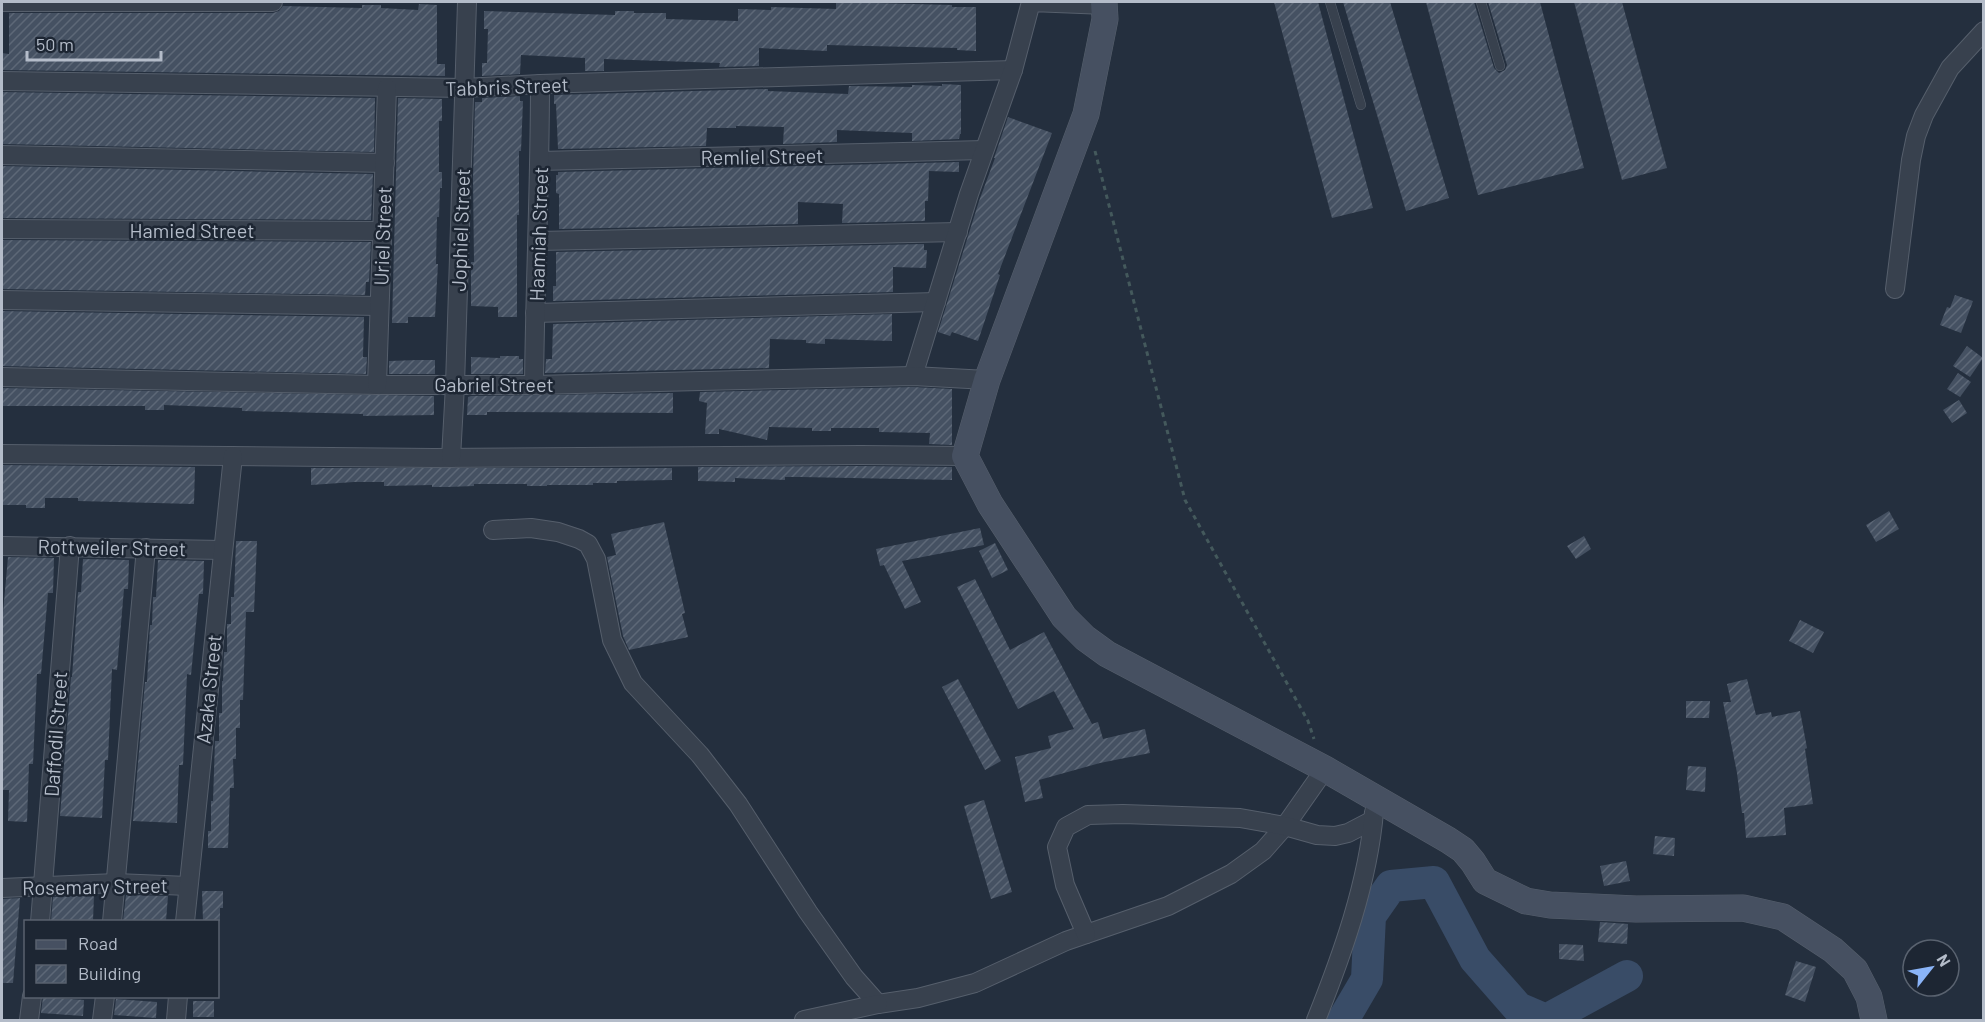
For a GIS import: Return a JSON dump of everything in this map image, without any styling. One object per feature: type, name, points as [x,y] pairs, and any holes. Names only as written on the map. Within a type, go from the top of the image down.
[{"type":"street","points":[[2,2],[273,2]]},
{"type":"street","name":"Jophiel Street","points":[[451,458],[468,2]]},
{"type":"street","points":[[913,376],[984,150],[1013,70],[1031,2],[1105,3],[1105,19],[1086,114],[987,380],[964,456],[990,504],[1058,608],[1085,638],[1107,654],[1325,769],[1374,809],[1448,840],[1463,850],[1485,881],[1526,901],[1550,905],[1636,909],[1743,908],[1783,917],[1833,950],[1855,970],[1869,997],[1874,1020]]},
{"type":"street","points":[[1895,289],[1916,136],[1924,115],[1950,68],[1983,31]]},
{"type":"street","name":"Tabbris Street","points":[[2,81],[464,88],[1013,70]]},
{"type":"street","name":"Haamiah Street","points":[[534,385],[540,84]]},
{"type":"street","name":"Uriel Street","points":[[377,385],[387,88]]},
{"type":"street","name":"Remliel Street","points":[[540,161],[984,150]]},
{"type":"street","points":[[2,155],[385,163]]},
{"type":"street","name":"Hamied Street","points":[[2,229],[382,231]]},
{"type":"street","points":[[538,241],[958,232]]},
{"type":"street","points":[[2,300],[379,306]]},
{"type":"street","points":[[535,313],[936,302]]},
{"type":"street","name":"Gabriel Street","points":[[2,377],[377,385],[534,385],[913,376],[987,380]]},
{"type":"street","points":[[2,454],[451,458],[964,456]]},
{"type":"street","name":"Azaka Street","points":[[185,920],[232,456]]},
{"type":"street","points":[[493,530],[531,528],[579,539],[588,544],[596,559],[612,640],[633,682],[700,755],[731,796],[847,968],[878,1004]]},
{"type":"street","name":"Rottweiler Street","points":[[2,546],[222,550]]},
{"type":"street","name":"Daffodil Street","points":[[40,920],[70,546]]},
{"type":"street","points":[[112,920],[146,548]]},
{"type":"street","points":[[804,1020],[918,998],[975,983],[1066,941],[1168,906],[1231,874],[1263,851],[1285,826],[1325,769]]},
{"type":"street","points":[[1086,934],[1065,885],[1057,847],[1066,827],[1088,815],[1240,818],[1285,826],[1317,835],[1335,836],[1348,833],[1374,809]]},
{"type":"street","points":[[1316,1020],[1334,974],[1354,910],[1365,865],[1374,809]]},
{"type":"street","name":"Rosemary Street","points":[[2,888],[116,883],[188,885]]},
{"type":"street","points":[[29,1020],[32,998]]},
{"type":"street","points":[[102,1020],[105,998]]},
{"type":"street","points":[[176,1020],[178,998]]},
{"type":"lane","points":[[1330,2],[1361,105]]},
{"type":"lane","points":[[1481,2],[1500,66]]},
{"type":"path","points":[[1097,160],[1185,500],[1308,721],[1325,769]]},
{"type":"building","points":[[836,2],[976,7],[976,51],[957,50],[957,48],[827,45],[827,51],[759,48],[759,66],[719,67],[720,63],[604,59],[604,71],[585,71],[585,58],[521,55],[520,74],[482,76],[482,63],[487,63],[488,29],[484,29],[484,11],[615,15],[615,11],[634,11],[634,13],[666,13],[666,19],[738,21],[738,9],[771,10],[771,7],[836,9]]},
{"type":"building","points":[[1274,2],[1318,2],[1373,208],[1332,218]]},
{"type":"building","points":[[1343,2],[1390,2],[1449,198],[1406,211]]},
{"type":"building","points":[[1426,2],[1474,2],[1494,68],[1499,73],[1505,70],[1507,65],[1488,2],[1540,2],[1584,168],[1478,195]]},
{"type":"building","points":[[1574,2],[1622,2],[1667,168],[1622,180]]},
{"type":"building","points":[[419,4],[437,5],[437,64],[445,64],[445,76],[2,70],[2,53],[9,54],[9,13],[273,13],[279,11],[283,6],[362,8],[362,5],[418,10]]},
{"type":"building","points":[[942,84],[961,85],[961,134],[959,139],[912,141],[912,133],[837,130],[837,142],[783,144],[784,127],[736,126],[736,128],[707,128],[706,146],[558,149],[554,95],[768,89],[768,91],[848,94],[849,86],[912,87],[912,85],[942,86]]},
{"type":"building","points":[[2,92],[375,98],[374,152],[2,144]]},
{"type":"building","points":[[520,96],[520,101],[523,101],[521,151],[519,151],[519,215],[517,215],[517,317],[498,317],[498,307],[471,306],[471,262],[474,262],[475,102],[482,102],[482,98]]},
{"type":"building","points":[[398,98],[442,99],[442,121],[439,121],[439,172],[442,172],[442,188],[440,188],[439,217],[437,217],[436,264],[438,264],[435,317],[408,317],[408,323],[392,323]]},
{"type":"building","points":[[1008,117],[1052,133],[998,274],[1000,275],[978,341],[952,332],[950,336],[938,332]]},
{"type":"building","points":[[959,162],[959,172],[929,171],[925,221],[842,223],[843,204],[798,202],[798,224],[559,229],[559,194],[556,193],[558,172]]},
{"type":"building","points":[[2,166],[373,174],[371,220],[2,218]]},
{"type":"building","points":[[2,240],[371,242],[369,282],[366,282],[365,295],[2,289]]},
{"type":"building","points":[[924,244],[924,250],[927,250],[926,268],[893,267],[893,292],[553,301],[553,286],[556,286],[556,252]]},
{"type":"building","points":[[1955,295],[1973,301],[1961,333],[1940,325]]},
{"type":"building","points":[[2,311],[364,317],[363,357],[367,357],[366,374],[2,366]]},
{"type":"building","points":[[892,314],[892,341],[825,339],[825,344],[806,343],[806,340],[770,339],[769,368],[545,373],[546,359],[552,359],[553,324]]},
{"type":"building","points":[[1967,346],[1983,358],[1970,377],[1953,366]]},
{"type":"building","points":[[500,356],[519,356],[519,359],[523,359],[523,374],[471,374],[471,357],[500,358]]},
{"type":"building","points":[[435,360],[435,374],[389,374],[389,361]]},
{"type":"building","points":[[1958,373],[1971,382],[1960,397],[1947,389]]},
{"type":"building","points":[[913,387],[952,389],[952,445],[929,444],[930,433],[879,432],[879,428],[831,428],[831,431],[812,431],[812,428],[769,427],[767,440],[719,429],[719,434],[705,434],[707,403],[699,401],[700,392]]},
{"type":"building","points":[[2,388],[434,396],[434,415],[363,416],[363,414],[242,411],[242,408],[164,405],[164,410],[145,410],[145,406],[2,406]]},
{"type":"building","points":[[673,393],[673,413],[487,412],[487,415],[467,415],[468,397],[471,396]]},
{"type":"building","points":[[1959,400],[1967,413],[1952,423],[1943,410]]},
{"type":"building","points":[[3,465],[195,467],[194,504],[45,498],[45,508],[2,505]]},
{"type":"building","points":[[698,467],[952,467],[952,480],[785,477],[785,480],[735,478],[735,482],[698,481]]},
{"type":"building","points":[[311,468],[672,468],[672,480],[547,486],[474,484],[474,486],[448,487],[384,486],[384,482],[311,485]]},
{"type":"building","points":[[1889,511],[1899,529],[1876,542],[1866,525]]},
{"type":"building","points":[[664,522],[685,613],[682,614],[688,637],[629,650],[623,636],[607,557],[616,555],[611,534]]},
{"type":"building","points":[[980,528],[984,545],[902,561],[921,602],[905,609],[884,565],[880,566],[876,549]]},
{"type":"building","points":[[1584,536],[1591,549],[1576,559],[1567,546]]},
{"type":"building","points":[[236,541],[257,541],[254,612],[246,612],[243,700],[240,700],[240,728],[236,728],[236,759],[233,759],[234,788],[230,788],[228,848],[208,848],[208,831],[211,831],[211,801],[213,801],[215,741],[219,741],[219,713],[222,713],[224,652],[227,652],[227,624],[231,624],[231,597],[234,597]]},
{"type":"building","points":[[995,543],[1008,570],[992,578],[979,551]]},
{"type":"building","points":[[8,557],[54,558],[53,593],[48,593],[41,674],[37,674],[33,764],[29,764],[27,822],[8,821],[9,790],[2,790],[2,624]]},
{"type":"building","points":[[83,559],[129,560],[128,589],[124,589],[117,670],[112,669],[108,760],[105,760],[102,818],[60,816],[78,592],[81,592]]},
{"type":"building","points":[[158,560],[204,561],[203,594],[199,594],[191,675],[187,674],[183,765],[179,765],[177,823],[133,821]]},
{"type":"building","points":[[975,579],[1010,650],[1044,632],[1092,724],[1098,722],[1103,739],[1145,729],[1150,753],[1100,763],[1039,780],[1043,798],[1025,802],[1015,757],[1051,748],[1048,736],[1074,729],[1054,691],[1018,709],[957,587]]},
{"type":"building","points":[[1800,620],[1824,632],[1813,653],[1789,641]]},
{"type":"building","points":[[958,679],[1001,761],[985,770],[942,687]]},
{"type":"building","points":[[1747,679],[1756,715],[1771,712],[1772,717],[1800,711],[1807,748],[1805,749],[1813,804],[1784,808],[1786,835],[1746,838],[1744,813],[1742,813],[1737,773],[1723,702],[1731,702],[1727,684]]},
{"type":"building","points":[[1686,701],[1710,701],[1709,718],[1686,718]]},
{"type":"building","points":[[1688,766],[1706,767],[1705,792],[1686,790]]},
{"type":"building","points":[[984,800],[1012,892],[991,899],[964,806]]},
{"type":"building","points":[[1655,836],[1675,838],[1674,856],[1653,854]]},
{"type":"building","points":[[1626,861],[1630,881],[1604,886],[1600,866]]},
{"type":"building","points":[[202,891],[223,891],[220,921],[203,920]]},
{"type":"building","points":[[94,895],[93,920],[51,920],[53,897]]},
{"type":"building","points":[[126,895],[168,896],[166,920],[123,920]]},
{"type":"building","points":[[20,898],[13,983],[2,983],[2,899]]},
{"type":"building","points":[[1600,922],[1628,924],[1627,944],[1598,942]]},
{"type":"building","points":[[1559,944],[1583,945],[1584,961],[1559,959]]},
{"type":"building","points":[[1796,961],[1816,967],[1805,1002],[1785,995]]},
{"type":"building","points":[[43,998],[84,1000],[83,1016],[41,1013]]},
{"type":"building","points":[[116,999],[157,1002],[156,1018],[114,1015]]},
{"type":"building","points":[[193,1001],[214,1001],[214,1017],[193,1017]]},
{"type":"waterway","points":[[1343,1020],[1367,979],[1370,916],[1391,886],[1434,882],[1475,959],[1518,1008],[1546,1020],[1627,976]]}]
